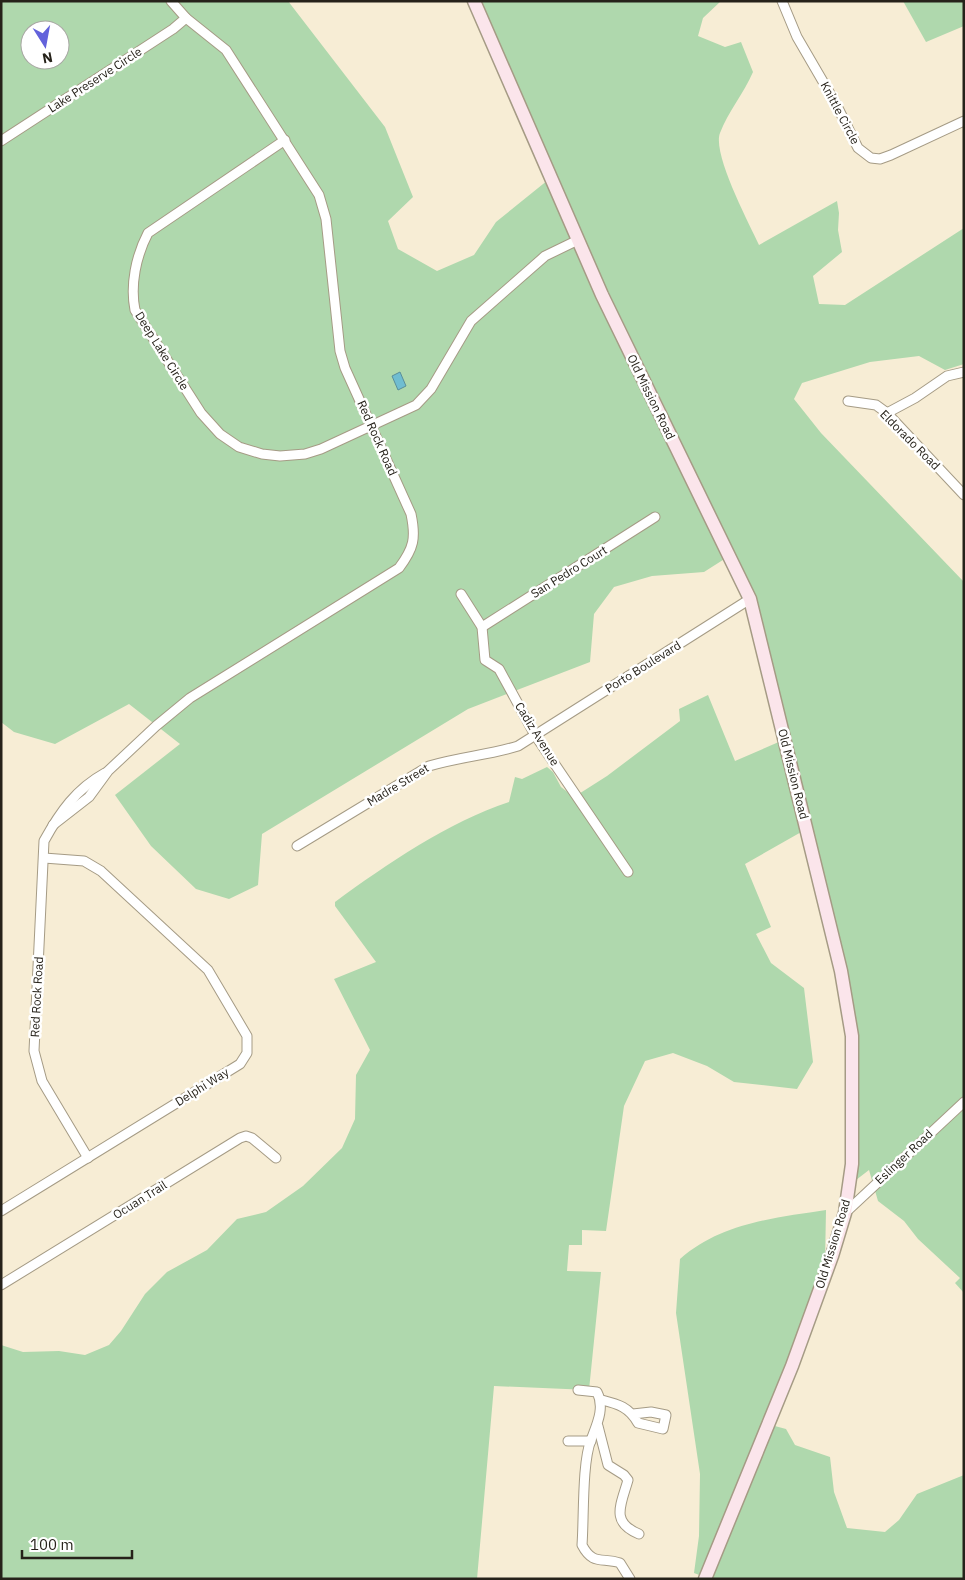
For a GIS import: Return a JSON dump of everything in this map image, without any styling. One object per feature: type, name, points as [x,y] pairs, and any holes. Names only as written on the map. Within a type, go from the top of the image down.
[{"type":"street","name":"Red Rock Road","points":[[53,825],[83,801],[108,771],[156,726],[190,698],[399,568],[412,551],[414,531],[411,514],[345,368],[340,351],[326,219],[319,195],[226,50],[186,18],[171,1]]},
{"type":"street","name":"Old Mission Road","points":[[474,1],[602,295],[750,599],[841,971],[852,1036],[852,1164],[844,1213],[832,1256],[792,1366],[705,1579]]},
{"type":"street","name":"Knittle Circle","points":[[782,1],[797,37],[836,104],[858,148],[864,154],[871,158],[880,159],[964,121]]},
{"type":"street","name":"Lake Preserve Circle","points":[[1,141],[173,29],[186,18]]},
{"type":"street","name":"Deep Lake Circle","points":[[285,140],[148,233],[142,244],[131,292],[135,310],[201,413],[220,434],[239,447],[280,456],[305,454],[321,449],[416,405],[431,390],[471,321],[545,256],[578,240]]},
{"type":"street","points":[[887,413],[915,398],[947,376],[964,372]]},
{"type":"street","name":"Eldorado Road","points":[[848,401],[876,405],[887,413],[964,495]]},
{"type":"street","name":"San Pedro Court","points":[[482,627],[655,517]]},
{"type":"street","name":"Cadiz Avenue","points":[[461,594],[482,627],[485,660],[499,669],[535,735],[628,872]]},
{"type":"street","name":"Porto Boulevard","points":[[535,735],[750,599]]},
{"type":"street","name":"Madre Street","points":[[296,846],[429,766],[452,759],[502,752],[518,746],[535,735]]},
{"type":"street","name":"Red Rock Road","points":[[88,1158],[42,1081],[34,1051],[44,841],[56,818],[77,792],[91,780],[108,771]]},
{"type":"street","points":[[77,792],[83,801]]},
{"type":"street","name":"Delphi Way","points":[[1,1211],[240,1064],[247,1053],[248,1036],[208,970],[101,871],[84,861],[44,858]]},
{"type":"street","name":"Eslinger Road","points":[[844,1213],[964,1102]]},
{"type":"street","name":"Ocuan Trail","points":[[1,1285],[240,1138],[246,1136],[252,1138],[276,1158]]},
{"type":"street","points":[[578,1390],[597,1392],[602,1400],[598,1426],[588,1451],[582,1545],[587,1555],[594,1559],[620,1563],[630,1579]]},
{"type":"street","points":[[602,1400],[621,1405],[633,1414]]},
{"type":"street","points":[[598,1426],[608,1465],[624,1475],[628,1480],[621,1507],[620,1520],[626,1528],[639,1534]]},
{"type":"street","points":[[568,1441],[591,1441]]},
{"type":"green space","points":[[1,1],[288,1],[385,127],[413,197],[388,221],[398,249],[437,271],[474,255],[496,222],[548,180],[726,558],[704,572],[652,576],[614,587],[594,614],[590,662],[468,709],[262,834],[258,885],[229,899],[196,889],[151,846],[115,795],[180,744],[129,704],[55,744],[14,732],[1,722]]},
{"type":"green space","points":[[478,1],[721,1],[703,18],[698,36],[725,47],[741,42],[753,72],[723,125],[719,143],[726,172],[759,245],[837,201],[839,213],[838,230],[842,252],[813,276],[819,304],[845,305],[964,228],[964,364],[945,370],[919,356],[870,362],[802,383],[794,399],[821,433],[964,582],[964,1293],[955,1283],[960,1278],[918,1239],[904,1221],[878,1201],[869,1170],[856,1180],[855,1035],[770,660],[665,408],[602,279]]},
{"type":"green space","points":[[903,1],[964,1],[964,26],[926,42]]},
{"type":"green space","points":[[708,695],[735,761],[781,741],[803,831],[745,864],[771,927],[756,934],[771,963],[804,988],[813,1062],[797,1089],[734,1082],[707,1066],[673,1053],[645,1061],[624,1106],[606,1231],[582,1230],[582,1245],[569,1245],[567,1271],[601,1272],[589,1390],[494,1386],[477,1579],[1,1579],[1,1345],[23,1352],[59,1351],[85,1355],[109,1345],[121,1331],[145,1294],[167,1272],[207,1250],[237,1219],[266,1212],[303,1186],[342,1148],[355,1119],[356,1075],[370,1050],[334,979],[376,962],[335,906],[335,902],[397,859],[441,832],[486,810],[509,802],[515,777],[522,779],[547,767],[553,772],[561,787],[574,797],[607,776],[680,721],[679,709]]},
{"type":"green space","points":[[826,1210],[825,1262],[800,1334],[702,1576],[694,1573],[699,1536],[700,1474],[676,1313],[680,1259],[713,1237],[731,1230],[787,1216]]},
{"type":"green space","points":[[771,1425],[786,1429],[795,1445],[830,1457],[834,1492],[847,1528],[885,1532],[899,1520],[917,1494],[964,1475],[964,1579],[709,1579]]},
{"type":"water","points":[[400,372],[406,386],[398,390],[392,376]]}]
